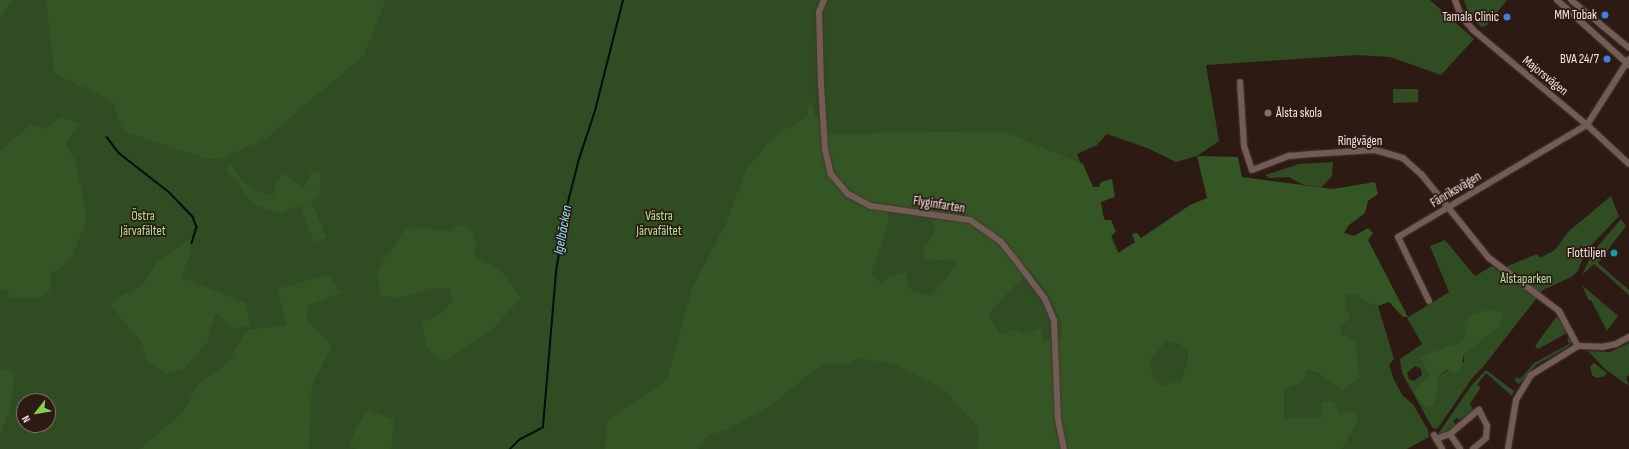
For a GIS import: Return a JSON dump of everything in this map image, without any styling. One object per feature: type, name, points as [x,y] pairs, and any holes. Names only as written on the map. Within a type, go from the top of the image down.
[{"type":"street","name":"Flyginfarten","points":[[824,0],[819,12],[823,117],[825,149],[831,174],[848,194],[871,206],[970,220],[1001,242],[1045,299],[1054,320],[1058,419],[1064,449]]},
{"type":"street","name":"Majorsvägen","points":[[1455,0],[1461,16],[1473,30],[1587,125],[1629,164]]},
{"type":"street","points":[[1557,0],[1628,62],[1587,125]]},
{"type":"street","points":[[1571,0],[1629,48]]},
{"type":"street","name":"Ringvägen","points":[[1240,82],[1244,146],[1252,170],[1289,156],[1385,151],[1403,158],[1413,166],[1489,258],[1559,311],[1578,346]]},
{"type":"street","name":"Fänriksvägen","points":[[1429,301],[1398,237],[1587,125]]},
{"type":"street","points":[[1508,449],[1512,415],[1522,387],[1531,375],[1542,366],[1578,346],[1602,346],[1616,344],[1629,337]]},
{"type":"street","points":[[1442,449],[1435,437],[1450,434],[1479,410],[1487,426],[1486,438],[1473,449]]},
{"type":"street","points":[[1450,434],[1460,449]]},
{"type":"green space","name":"Västra Järvafältet","points":[[0,0],[1430,0],[1474,39],[1441,75],[1390,57],[1358,55],[1206,65],[1219,141],[1197,156],[1176,162],[1147,148],[1107,134],[1097,145],[1077,154],[1159,349],[1166,342],[1176,342],[1186,350],[1188,358],[1181,380],[1173,383],[1201,449],[0,449]]},
{"type":"green space","points":[[0,0],[13,0],[1,18],[0,18]]},
{"type":"green space","points":[[46,0],[386,0],[364,55],[265,139],[220,159],[208,159],[123,131],[112,101],[54,73]]},
{"type":"green space","points":[[1464,0],[1507,0],[1486,26],[1481,27],[1468,13]]},
{"type":"green space","points":[[1393,89],[1418,89],[1418,102],[1393,103]]},
{"type":"green space","points":[[808,105],[812,105],[815,117],[820,117],[821,134],[1002,131],[1083,164],[1093,187],[1099,187],[1101,182],[1112,179],[1115,197],[1101,202],[1104,220],[1111,220],[1116,232],[1110,237],[1118,253],[1135,242],[1132,234],[1137,233],[1141,238],[1190,205],[1207,198],[1197,156],[1238,157],[1242,177],[1333,189],[1375,182],[1378,194],[1368,201],[1365,213],[1349,225],[1344,233],[1354,236],[1368,228],[1373,233],[1368,240],[1408,317],[1403,317],[1389,302],[1378,306],[1362,301],[1357,294],[1345,295],[1345,307],[1352,318],[1341,326],[1341,334],[1355,342],[1360,378],[1342,390],[1319,374],[1307,371],[1302,383],[1284,391],[1284,418],[1321,418],[1322,401],[1334,402],[1339,414],[1353,412],[1359,422],[1342,449],[977,449],[979,428],[942,388],[894,364],[859,358],[849,364],[824,363],[768,407],[730,428],[707,436],[698,449],[605,449],[608,419],[667,380],[692,288],[727,221],[746,170],[772,138],[808,116]],"holes":[[[888,207],[943,212],[933,223],[935,232],[923,250],[925,261],[952,259],[956,265],[932,295],[910,290],[906,273],[890,276],[882,285],[871,273],[888,225]],[[1031,271],[1050,297],[1062,324],[1062,338],[1043,341],[1041,328],[1025,334],[1015,330],[1000,334],[988,315],[1011,289]],[[1166,342],[1176,342],[1186,350],[1188,358],[1181,380],[1163,386],[1152,375],[1150,359]]]},
{"type":"green space","points":[[61,117],[80,123],[65,144],[75,160],[86,211],[86,222],[71,259],[50,275],[51,289],[37,299],[10,298],[6,289],[0,291],[0,151],[31,124],[45,129]]},
{"type":"green space","points":[[1333,162],[1332,176],[1322,187],[1304,185],[1288,177],[1269,178],[1265,175],[1299,164]]},
{"type":"green space","points":[[228,166],[232,166],[244,182],[254,191],[273,196],[276,182],[282,173],[304,188],[312,171],[321,171],[319,197],[311,201],[327,238],[314,242],[300,205],[281,213],[254,205],[228,171]]},
{"type":"green space","name":"Ålstaparken","points":[[1611,196],[1619,216],[1585,252],[1578,271],[1571,277],[1543,290],[1483,367],[1473,377],[1438,428],[1435,429],[1432,427],[1402,373],[1400,359],[1422,344],[1407,318],[1449,292],[1430,246],[1445,240],[1475,276],[1492,266],[1498,270],[1537,254],[1540,258],[1555,250],[1568,232]],"holes":[[[1500,327],[1464,355],[1464,362],[1438,376],[1438,389],[1413,392],[1430,374],[1450,345],[1459,345],[1466,337]],[[1415,366],[1421,369],[1422,375],[1414,381],[1409,379],[1407,373]]]},
{"type":"green space","points":[[1621,219],[1626,226],[1598,263],[1629,290],[1629,295],[1594,264],[1582,275],[1593,252]]},
{"type":"green space","points":[[460,225],[472,231],[476,240],[474,256],[501,271],[521,298],[492,329],[445,361],[426,348],[422,323],[442,313],[452,300],[450,289],[431,288],[400,298],[380,296],[377,270],[407,226],[449,231]]},
{"type":"green space","points":[[192,237],[190,255],[181,277],[246,303],[250,325],[233,328],[217,313],[210,326],[208,341],[183,370],[166,374],[147,360],[141,341],[125,324],[112,305],[114,299],[142,286],[158,261]]},
{"type":"green space","points":[[328,275],[341,293],[307,306],[307,320],[332,346],[312,385],[309,449],[140,449],[183,412],[198,384],[229,362],[246,330],[287,325],[277,289]]},
{"type":"green space","points":[[1582,285],[1618,316],[1607,331],[1591,300],[1589,301]]},
{"type":"green space","points":[[1357,294],[1362,301],[1378,306],[1394,359],[1389,365],[1394,380],[1403,396],[1413,404],[1428,430],[1429,437],[1407,449],[1342,449],[1359,422],[1284,418],[1284,391],[1302,383],[1306,371],[1319,374],[1342,390],[1341,326],[1352,318],[1345,307],[1345,295]]},
{"type":"green space","points":[[1492,309],[1503,315],[1500,327],[1464,355],[1459,374],[1447,370],[1438,376],[1438,389],[1433,405],[1425,406],[1413,392],[1430,374],[1420,358],[1450,345],[1459,345],[1466,336],[1464,322],[1473,314]]},
{"type":"green space","points":[[1557,316],[1567,333],[1538,349],[1535,346]]},
{"type":"green space","points":[[1569,338],[1571,342],[1569,346],[1536,365],[1519,384],[1515,381],[1516,377],[1520,379],[1534,363],[1569,344],[1567,339]]},
{"type":"green space","points":[[1629,343],[1629,374],[1626,378],[1629,386],[1606,370],[1588,351],[1610,352]]},
{"type":"green space","points":[[1594,363],[1607,373],[1605,376],[1597,378],[1592,375],[1590,367]]},
{"type":"green space","points":[[0,369],[15,372],[10,409],[0,434]]},
{"type":"green space","points":[[1486,370],[1514,391],[1512,396],[1486,373],[1477,385],[1481,387],[1470,404],[1474,411],[1459,420],[1457,418],[1453,421],[1456,425],[1439,436],[1438,434],[1471,386]]},
{"type":"green space","points":[[367,409],[394,420],[391,449],[357,449],[348,445]]},
{"type":"waterway","name":"Igelbäcken","points":[[510,449],[519,440],[543,427],[556,272],[566,210],[579,159],[595,111],[623,0]]},
{"type":"waterway","points":[[107,137],[119,153],[169,192],[193,217],[197,227],[192,243]]},
{"type":"place","name":"MM Tobak","points":[[1605,15]]},
{"type":"place","name":"Tamala Clinic","points":[[1507,17]]},
{"type":"place","name":"BVA 24/7","points":[[1607,59]]},
{"type":"place","name":"Ålsta skola","points":[[1268,113]]},
{"type":"place","name":"Flottiljen","points":[[1614,253]]},
{"type":"park label","name":"Östra Järvafältet","points":[[143,224]]}]
